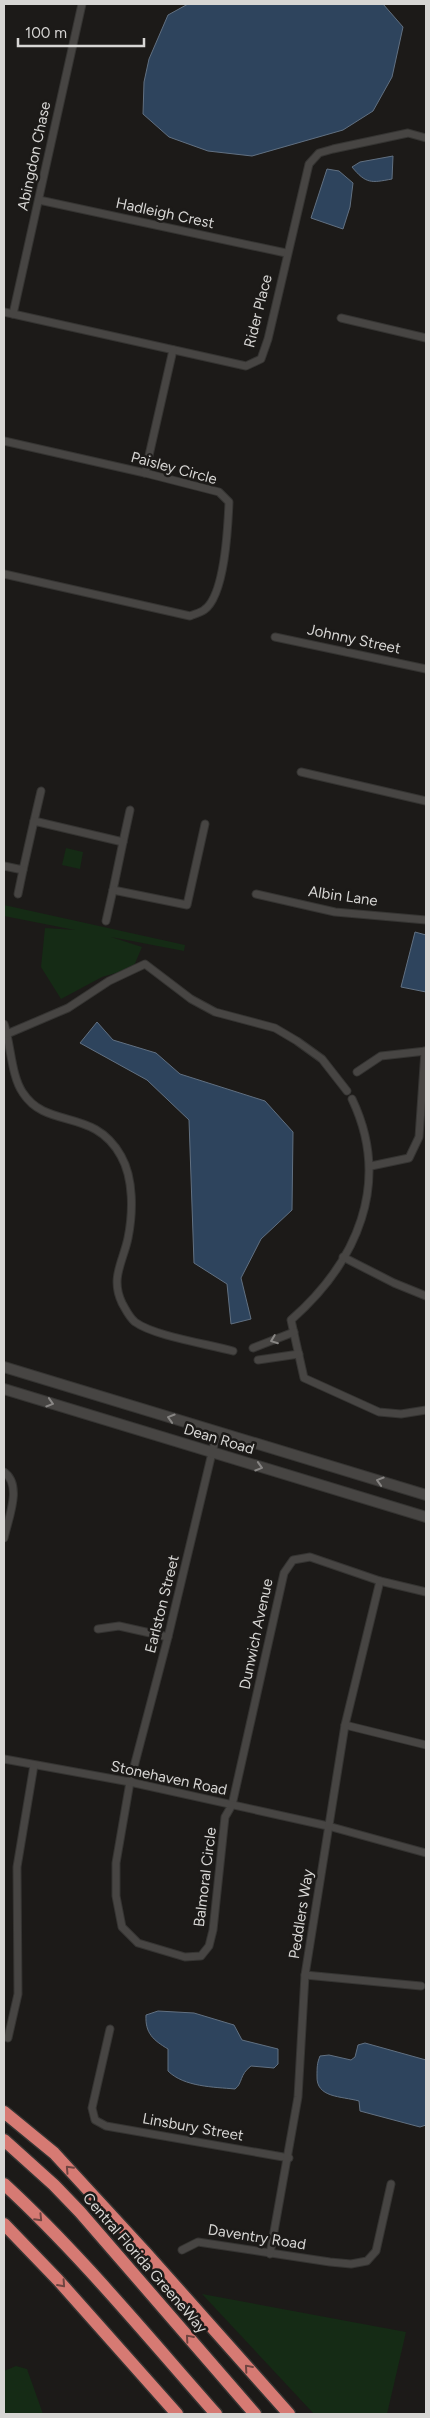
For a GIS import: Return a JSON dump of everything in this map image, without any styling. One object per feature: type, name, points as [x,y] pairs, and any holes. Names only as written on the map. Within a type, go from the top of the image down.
[{"type":"highway","points":[[4,2112],[54,2153],[146,2253],[286,2411]]},
{"type":"highway","name":"Central Florida GreeneWay","points":[[4,2140],[54,2185],[80,2212],[255,2414]]},
{"type":"highway","points":[[4,2184],[35,2213],[84,2265],[216,2414]]},
{"type":"highway","points":[[4,2224],[58,2280],[177,2414]]},
{"type":"main road","name":"Dean Road","points":[[4,1367],[426,1495]]},
{"type":"main road","name":"Dean Road","points":[[4,1389],[426,1517]]},
{"type":"street","name":"Abingdon Chase","points":[[13,314],[82,4]]},
{"type":"street","name":"Rider Place","points":[[4,312],[246,366],[261,359],[268,339],[286,253],[309,164],[319,153],[408,133],[426,138]]},
{"type":"street","name":"Hadleigh Crest","points":[[39,200],[286,253]]},
{"type":"street","points":[[341,318],[426,338]]},
{"type":"street","points":[[145,473],[173,350]]},
{"type":"street","name":"Paisley Circle","points":[[4,441],[219,492],[229,502],[228,533],[214,596],[205,610],[190,616],[4,574]]},
{"type":"street","name":"Johnny Street","points":[[275,637],[426,669]]},
{"type":"street","points":[[301,772],[426,801]]},
{"type":"street","points":[[18,894],[41,791]]},
{"type":"street","points":[[106,921],[130,810]]},
{"type":"street","points":[[34,821],[123,842]]},
{"type":"street","points":[[113,890],[187,905],[205,824]]},
{"type":"street","points":[[4,866],[23,870]]},
{"type":"street","name":"Albin Lane","points":[[256,894],[335,912],[426,920]]},
{"type":"street","points":[[7,1034],[68,1008],[109,981],[145,964],[191,999],[215,1012],[275,1028],[297,1041],[322,1059],[347,1091]]},
{"type":"street","points":[[4,1024],[21,1091],[33,1107],[61,1118],[91,1125],[109,1138],[122,1157],[130,1183],[131,1219],[128,1239],[118,1271],[116,1291],[127,1313],[135,1322],[152,1330],[233,1351]]},
{"type":"street","points":[[358,1072],[381,1056],[426,1051],[419,1137],[409,1158],[371,1166]]},
{"type":"street","points":[[352,1100],[361,1118],[371,1166],[370,1187],[362,1220],[343,1257],[326,1282],[291,1320],[304,1378],[379,1412],[401,1414],[426,1410]]},
{"type":"street","points":[[343,1257],[402,1287],[426,1296]]},
{"type":"street","points":[[253,1348],[294,1332]]},
{"type":"street","points":[[258,1360],[299,1354]]},
{"type":"street","name":"Earlston Street","points":[[130,1782],[168,1638],[217,1432]]},
{"type":"street","points":[[4,1472],[11,1478],[15,1487],[4,1538]]},
{"type":"street","name":"Dunwich Avenue","points":[[232,1805],[284,1573],[293,1560],[310,1557],[380,1581],[426,1592]]},
{"type":"street","name":"Peddlers Way","points":[[270,2254],[289,2158],[298,2097],[305,1975],[328,1826],[345,1725],[380,1581]]},
{"type":"street","points":[[98,1630],[119,1626],[168,1638]]},
{"type":"street","points":[[345,1725],[426,1745]]},
{"type":"street","name":"Stonehaven Road","points":[[4,1759],[130,1782],[328,1826],[426,1853]]},
{"type":"street","points":[[8,2038],[18,1994],[16,1867],[34,1765]]},
{"type":"street","name":"Balmoral Circle","points":[[130,1782],[116,1863],[116,1896],[122,1927],[138,1943],[185,1957],[201,1956],[209,1946],[214,1930],[226,1817],[232,1805]]},
{"type":"street","points":[[305,1975],[421,1986]]},
{"type":"street","name":"Linsbury Street","points":[[110,2029],[92,2108],[95,2120],[106,2126],[289,2158]]},
{"type":"street","name":"Daventry Road","points":[[182,2250],[198,2242],[330,2262],[351,2264],[367,2261],[376,2251],[391,2184]]},
{"type":"green space","points":[[66,848],[83,852],[80,869],[62,865]]},
{"type":"green space","points":[[4,905],[185,945],[184,951],[111,937],[142,947],[133,968],[102,977],[61,999],[41,967],[45,928],[75,930],[4,916]]},
{"type":"green space","points":[[202,2294],[406,2332],[387,2414],[314,2414]]},
{"type":"green space","points":[[16,2366],[27,2369],[43,2414],[4,2414],[4,2371]]},
{"type":"water","points":[[188,4],[383,4],[403,27],[392,77],[373,111],[343,130],[252,156],[208,151],[169,137],[143,114],[144,82],[149,59],[168,15]]},
{"type":"water","points":[[393,156],[392,179],[369,181],[361,177],[352,167],[360,162]]},
{"type":"water","points":[[327,169],[339,171],[353,183],[350,207],[343,229],[311,218]]},
{"type":"water","points":[[415,932],[426,935],[426,992],[401,987]]},
{"type":"water","points":[[97,1022],[113,1040],[156,1053],[180,1074],[265,1101],[293,1132],[292,1210],[261,1239],[241,1278],[251,1319],[231,1324],[227,1284],[194,1263],[189,1120],[147,1080],[80,1043]]},
{"type":"water","points":[[158,2011],[194,2013],[234,2025],[242,2040],[278,2049],[278,2064],[274,2068],[251,2066],[247,2069],[235,2089],[209,2087],[182,2080],[168,2071],[168,2049],[154,2039],[147,2027],[146,2015]]},
{"type":"water","points":[[365,2043],[426,2060],[426,2125],[420,2127],[360,2111],[359,2101],[331,2095],[321,2088],[317,2076],[320,2056],[329,2055],[351,2060],[355,2057],[358,2045]]}]
